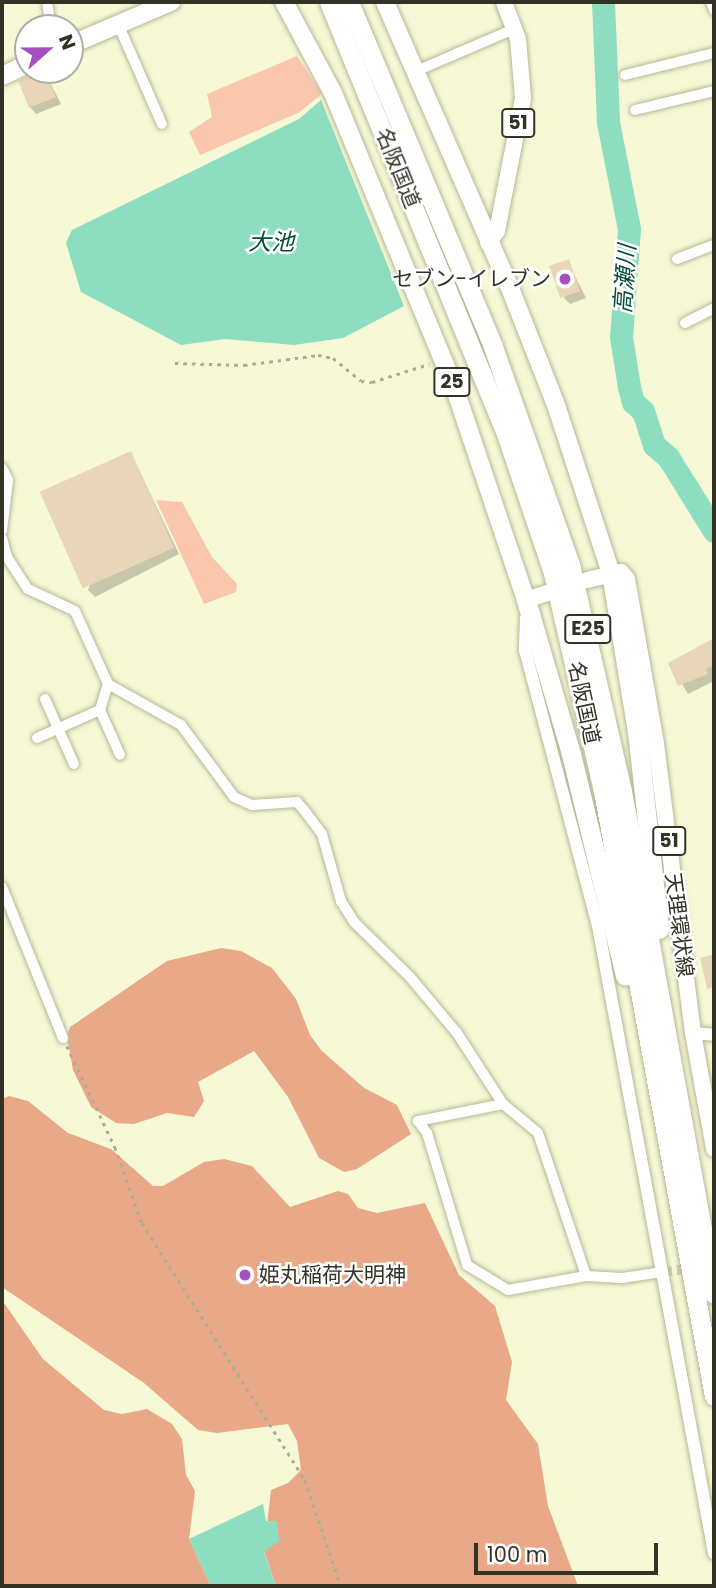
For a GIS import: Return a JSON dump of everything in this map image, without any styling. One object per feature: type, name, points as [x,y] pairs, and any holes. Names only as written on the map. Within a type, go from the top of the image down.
[{"type":"highway","points":[[84,39],[171,2]]},
{"type":"highway","name":"25","points":[[284,2],[333,93],[443,359],[526,600]]},
{"type":"highway","name":"名阪国道","points":[[329,2],[504,428],[553,573],[604,796],[714,1396]]},
{"type":"highway","name":"名阪国道","points":[[349,2],[498,360],[570,564],[622,790],[714,1292]]},
{"type":"highway","points":[[386,2],[393,24],[556,405],[611,573]]},
{"type":"highway","name":"E25","points":[[611,573],[637,732],[663,971],[714,1292]]},
{"type":"highway","name":"E25","points":[[526,600],[571,754],[671,1159]]},
{"type":"main road","name":"51","points":[[488,243],[497,231],[523,97],[514,29],[504,2]]},
{"type":"main road","name":"天理環状線","points":[[611,573],[621,572],[627,579],[656,744],[693,1033],[714,1149]]},
{"type":"main road","points":[[587,580],[611,573]]},
{"type":"main road","points":[[526,600],[547,593]]},
{"type":"street","points":[[118,24],[162,124]]},
{"type":"street","points":[[414,72],[514,29]]},
{"type":"street","points":[[625,75],[714,53]]},
{"type":"street","points":[[635,110],[714,91]]},
{"type":"street","points":[[677,259],[714,247]]},
{"type":"street","points":[[685,323],[714,308]]},
{"type":"street","points":[[2,468],[8,480],[2,531]]},
{"type":"street","points":[[2,538],[7,557],[28,589],[75,611],[108,684],[181,725],[234,797],[252,804],[297,802],[304,810],[321,834],[341,901],[354,922],[441,1014],[503,1104],[538,1133],[586,1276]]},
{"type":"street","points":[[526,600],[525,650],[598,926],[714,1553]]},
{"type":"street","points":[[108,684],[100,710],[120,755]]},
{"type":"street","points":[[45,698],[74,764]]},
{"type":"street","points":[[37,738],[100,710]]},
{"type":"street","points":[[2,887],[63,1038]]},
{"type":"street","points":[[693,1033],[714,1035]]},
{"type":"street","points":[[503,1104],[418,1121],[428,1133],[467,1265],[508,1290],[586,1276],[622,1278],[662,1272]]},
{"type":"path","points":[[175,363],[244,365],[318,355],[333,358],[361,381],[372,382],[443,359]]},
{"type":"path","points":[[63,1038],[115,1147],[142,1223],[305,1480],[341,1586]]},
{"type":"shaded area","points":[[297,56],[322,94],[298,113],[200,155],[189,132],[212,117],[207,94]]},
{"type":"shaded area","points":[[156,500],[182,502],[212,557],[237,584],[236,592],[204,604]]},
{"type":"shaded area","points":[[221,948],[241,951],[272,968],[296,999],[310,1035],[321,1050],[364,1088],[397,1105],[411,1134],[357,1169],[344,1172],[319,1158],[288,1097],[254,1051],[198,1082],[204,1101],[194,1117],[167,1113],[134,1124],[116,1123],[91,1107],[73,1070],[67,1037],[70,1027],[167,961]]},
{"type":"shaded area","points":[[9,1096],[28,1101],[68,1133],[111,1149],[153,1186],[163,1186],[204,1162],[224,1159],[252,1166],[290,1207],[338,1191],[348,1194],[358,1208],[377,1213],[425,1203],[459,1275],[495,1306],[512,1362],[506,1400],[538,1444],[548,1506],[578,1586],[276,1586],[264,1551],[271,1490],[288,1483],[301,1470],[297,1441],[288,1424],[217,1433],[198,1430],[144,1383],[2,1287],[2,1099]]},
{"type":"shaded area","points":[[2,1300],[43,1359],[104,1410],[122,1414],[147,1409],[172,1424],[182,1439],[186,1475],[195,1491],[189,1539],[211,1586],[2,1586]]},
{"type":"water","name":"大池","points":[[321,100],[404,306],[343,338],[294,345],[225,339],[181,345],[81,292],[66,243],[72,230],[299,119]]},
{"type":"water","points":[[263,1504],[266,1521],[277,1521],[279,1541],[264,1552],[276,1586],[211,1586],[189,1539]]},
{"type":"building","points":[[19,84],[51,84],[56,97],[29,108]]},
{"type":"building","name":"セブン-イレブン","points":[[569,259],[580,291],[560,298],[549,266]]},
{"type":"building","points":[[131,451],[174,548],[83,589],[40,492]]},
{"type":"building","points":[[714,638],[714,666],[706,669],[708,674],[678,686],[668,663]]},
{"type":"building","points":[[714,954],[714,987],[707,989],[700,958]]},
{"type":"waterway","name":"高瀬川","points":[[603,2],[608,122],[629,229],[621,337],[629,387],[633,402],[643,411],[654,445],[668,457],[714,531]]},
{"type":"tunnel","points":[[662,1272],[694,1268]]},
{"type":"place","name":"セブン-イレブン","points":[[565,279]]},
{"type":"place","name":"姫丸稲荷大明神","points":[[245,1275]]}]
